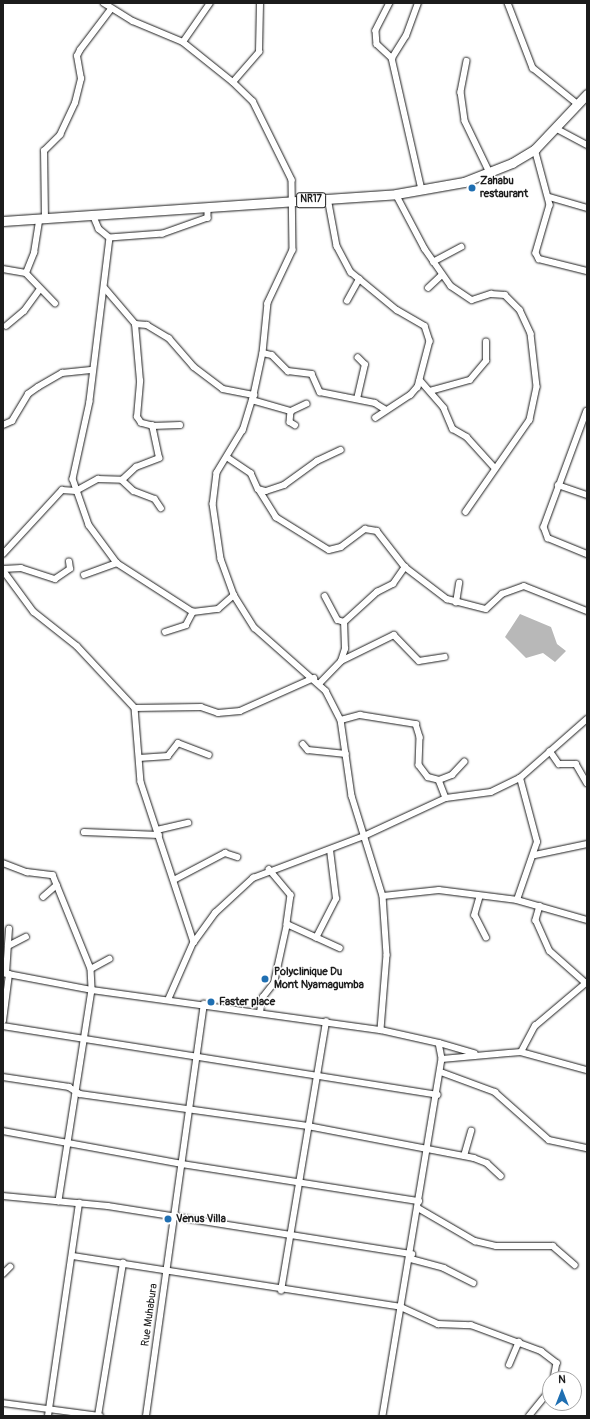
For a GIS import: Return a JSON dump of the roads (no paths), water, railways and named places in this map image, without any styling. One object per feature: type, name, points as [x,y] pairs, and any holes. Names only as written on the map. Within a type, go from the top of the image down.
[{"type":"main road","name":"NR17","points":[[3,221],[94,217],[396,194],[422,190],[490,173],[535,149],[557,129],[587,94]]},
{"type":"street","points":[[104,3],[111,9],[183,42],[233,82],[253,101],[292,180],[294,202],[292,250],[268,302],[263,353],[253,397],[243,430],[217,473],[213,504],[221,559],[234,595],[256,628],[314,678],[341,720],[352,796],[383,896],[387,955],[381,1030]]},
{"type":"street","points":[[183,42],[210,3]]},
{"type":"street","points":[[233,82],[259,52],[260,3]]},
{"type":"street","points":[[390,3],[376,31],[377,44],[392,58],[422,190]]},
{"type":"street","points":[[392,58],[406,36],[418,3]]},
{"type":"street","points":[[508,3],[533,68],[579,105]]},
{"type":"street","points":[[26,273],[34,253],[42,220],[44,151],[60,135],[75,103],[81,78],[77,56],[111,9]]},
{"type":"street","points":[[467,61],[461,92],[465,121],[490,173]]},
{"type":"street","points":[[557,129],[587,145]]},
{"type":"street","points":[[535,149],[550,197],[536,253],[538,258],[587,271]]},
{"type":"street","points":[[396,194],[441,276],[472,300],[491,294],[505,295],[520,310],[531,334],[537,387],[530,420],[495,468],[466,512]]},
{"type":"street","points":[[550,197],[587,208]]},
{"type":"street","points":[[328,198],[341,259],[359,279],[425,326],[430,341],[420,380],[411,395],[376,418]]},
{"type":"street","points":[[94,217],[99,229],[110,238],[163,234],[208,218],[208,208]]},
{"type":"street","points":[[110,238],[90,402],[74,470],[76,491],[97,540],[117,563],[193,612],[218,609],[234,595]]},
{"type":"street","points":[[433,262],[461,247]]},
{"type":"street","points":[[3,269],[26,273],[55,303]]},
{"type":"street","points":[[428,288],[441,276]]},
{"type":"street","points":[[347,301],[359,279]]},
{"type":"street","points":[[104,287],[135,324],[140,381],[137,417],[141,423],[152,426],[180,425]]},
{"type":"street","points":[[6,326],[24,311],[40,289]]},
{"type":"street","points":[[135,324],[146,325],[169,338],[194,367],[223,389],[253,397],[291,411],[306,404]]},
{"type":"street","points":[[430,391],[470,380],[486,361],[486,342]]},
{"type":"street","points":[[263,353],[272,355],[288,371],[312,374],[320,392],[357,399],[386,410]]},
{"type":"street","points":[[357,399],[364,365],[358,358]]},
{"type":"street","points":[[3,426],[12,421],[28,394],[38,386],[62,373],[93,370]]},
{"type":"street","points":[[420,380],[444,408],[453,429],[467,437],[495,468]]},
{"type":"street","points":[[291,411],[290,422],[295,425]]},
{"type":"street","points":[[587,411],[558,485],[544,527],[545,536],[587,554]]},
{"type":"street","points":[[122,480],[136,467],[159,458],[152,426]]},
{"type":"street","points":[[580,430],[587,433]]},
{"type":"street","points":[[260,491],[284,485],[316,461],[341,450]]},
{"type":"street","points":[[227,457],[251,473],[276,517],[324,548],[335,550],[361,530],[372,528],[390,544],[405,567],[438,594],[456,602],[486,609],[502,594],[524,586],[587,611]]},
{"type":"street","points":[[3,554],[50,500],[62,490],[76,491],[98,479],[122,480],[134,491],[155,499],[161,508]]},
{"type":"street","points":[[558,485],[587,495]]},
{"type":"street","points":[[69,562],[70,569],[55,579],[20,568],[3,570],[34,612],[68,637],[135,708],[141,782],[194,942]]},
{"type":"street","points":[[84,575],[117,563]]},
{"type":"street","points":[[319,684],[340,661],[345,649],[344,622],[377,592],[393,584],[405,567]]},
{"type":"street","points":[[456,602],[459,583]]},
{"type":"street","points":[[325,596],[338,620],[344,622]]},
{"type":"street","points":[[165,632],[186,625],[193,612]]},
{"type":"street","points":[[340,661],[394,635],[419,661],[445,657]]},
{"type":"street","points":[[135,708],[201,707],[218,713],[240,711],[314,678]]},
{"type":"street","points":[[341,720],[360,715],[416,724],[420,737],[419,765],[428,777],[439,780],[452,776],[464,762]]},
{"type":"street","points":[[169,999],[194,942],[215,913],[241,886],[269,869],[330,850],[446,798],[491,792],[520,778],[587,719]]},
{"type":"street","points":[[139,758],[168,756],[178,743],[209,755]]},
{"type":"street","points":[[303,744],[308,750],[346,754]]},
{"type":"street","points":[[550,751],[559,764],[576,764],[587,784]]},
{"type":"street","points":[[517,900],[535,855],[532,816],[520,778]]},
{"type":"street","points":[[439,780],[446,798]]},
{"type":"street","points":[[84,832],[158,832],[188,823]]},
{"type":"street","points":[[535,855],[587,844]]},
{"type":"street","points":[[316,938],[336,899],[330,850]]},
{"type":"street","points":[[174,880],[225,853],[237,857]]},
{"type":"street","points":[[3,863],[27,872],[48,873],[57,885],[91,969],[92,990],[83,1039],[59,1201]]},
{"type":"street","points":[[260,1012],[263,997],[274,983],[287,924],[291,895],[269,869]]},
{"type":"street","points":[[43,897],[57,885]]},
{"type":"street","points":[[383,896],[439,890],[480,897],[517,900],[587,920]]},
{"type":"street","points":[[480,897],[475,915],[486,937]]},
{"type":"street","points":[[521,1052],[534,1026],[586,982],[550,951],[536,920],[540,906]]},
{"type":"street","points":[[287,924],[340,948]]},
{"type":"street","points":[[3,1021],[9,929]]},
{"type":"street","points":[[8,946],[26,937]]},
{"type":"street","points":[[91,969],[109,959]]},
{"type":"street","points":[[6,974],[92,990],[169,999],[381,1030],[483,1054]]},
{"type":"street","name":"Rue Muhabura","points":[[146,1416],[172,1217],[190,1111],[204,1004]]},
{"type":"street","points":[[282,1291],[290,1235],[301,1183],[308,1126],[326,1022]]},
{"type":"street","points":[[3,1026],[197,1057],[317,1074],[438,1095]]},
{"type":"street","points":[[383,1416],[438,1095],[442,1059],[439,1043]]},
{"type":"street","points":[[442,1059],[483,1054],[521,1052],[587,1070]]},
{"type":"street","points":[[441,1072],[495,1092],[549,1140],[587,1148]]},
{"type":"street","points":[[3,1077],[69,1087],[75,1091],[190,1111],[308,1126],[464,1156],[487,1163],[501,1176]]},
{"type":"street","points":[[3,1131],[182,1164],[419,1201]]},
{"type":"street","points":[[464,1156],[471,1131]]},
{"type":"street","points":[[3,1196],[79,1203],[290,1235],[411,1256],[444,1268],[473,1283]]},
{"type":"street","points":[[48,1416],[73,1256],[79,1203]]},
{"type":"street","points":[[418,1208],[475,1242],[496,1246],[553,1246],[575,1265]]},
{"type":"street","points":[[73,1256],[166,1268],[282,1291],[401,1307],[438,1324],[471,1325],[519,1342],[556,1361],[555,1371]]},
{"type":"street","points":[[3,1403],[50,1408],[98,1416],[123,1263]]},
{"type":"street","points":[[3,1274],[10,1267]]},
{"type":"street","points":[[509,1364],[519,1342]]},
{"type":"street","points":[[529,1416],[542,1400]]},
{"type":"place","name":"Zahabu restaurant","points":[[472,188]]},
{"type":"place","name":"Polyclinique Du Mont Nyamagumba","points":[[265,979]]},
{"type":"place","name":"Faster place","points":[[211,1002]]},
{"type":"place","name":"Venus Villa","points":[[168,1219]]}]
